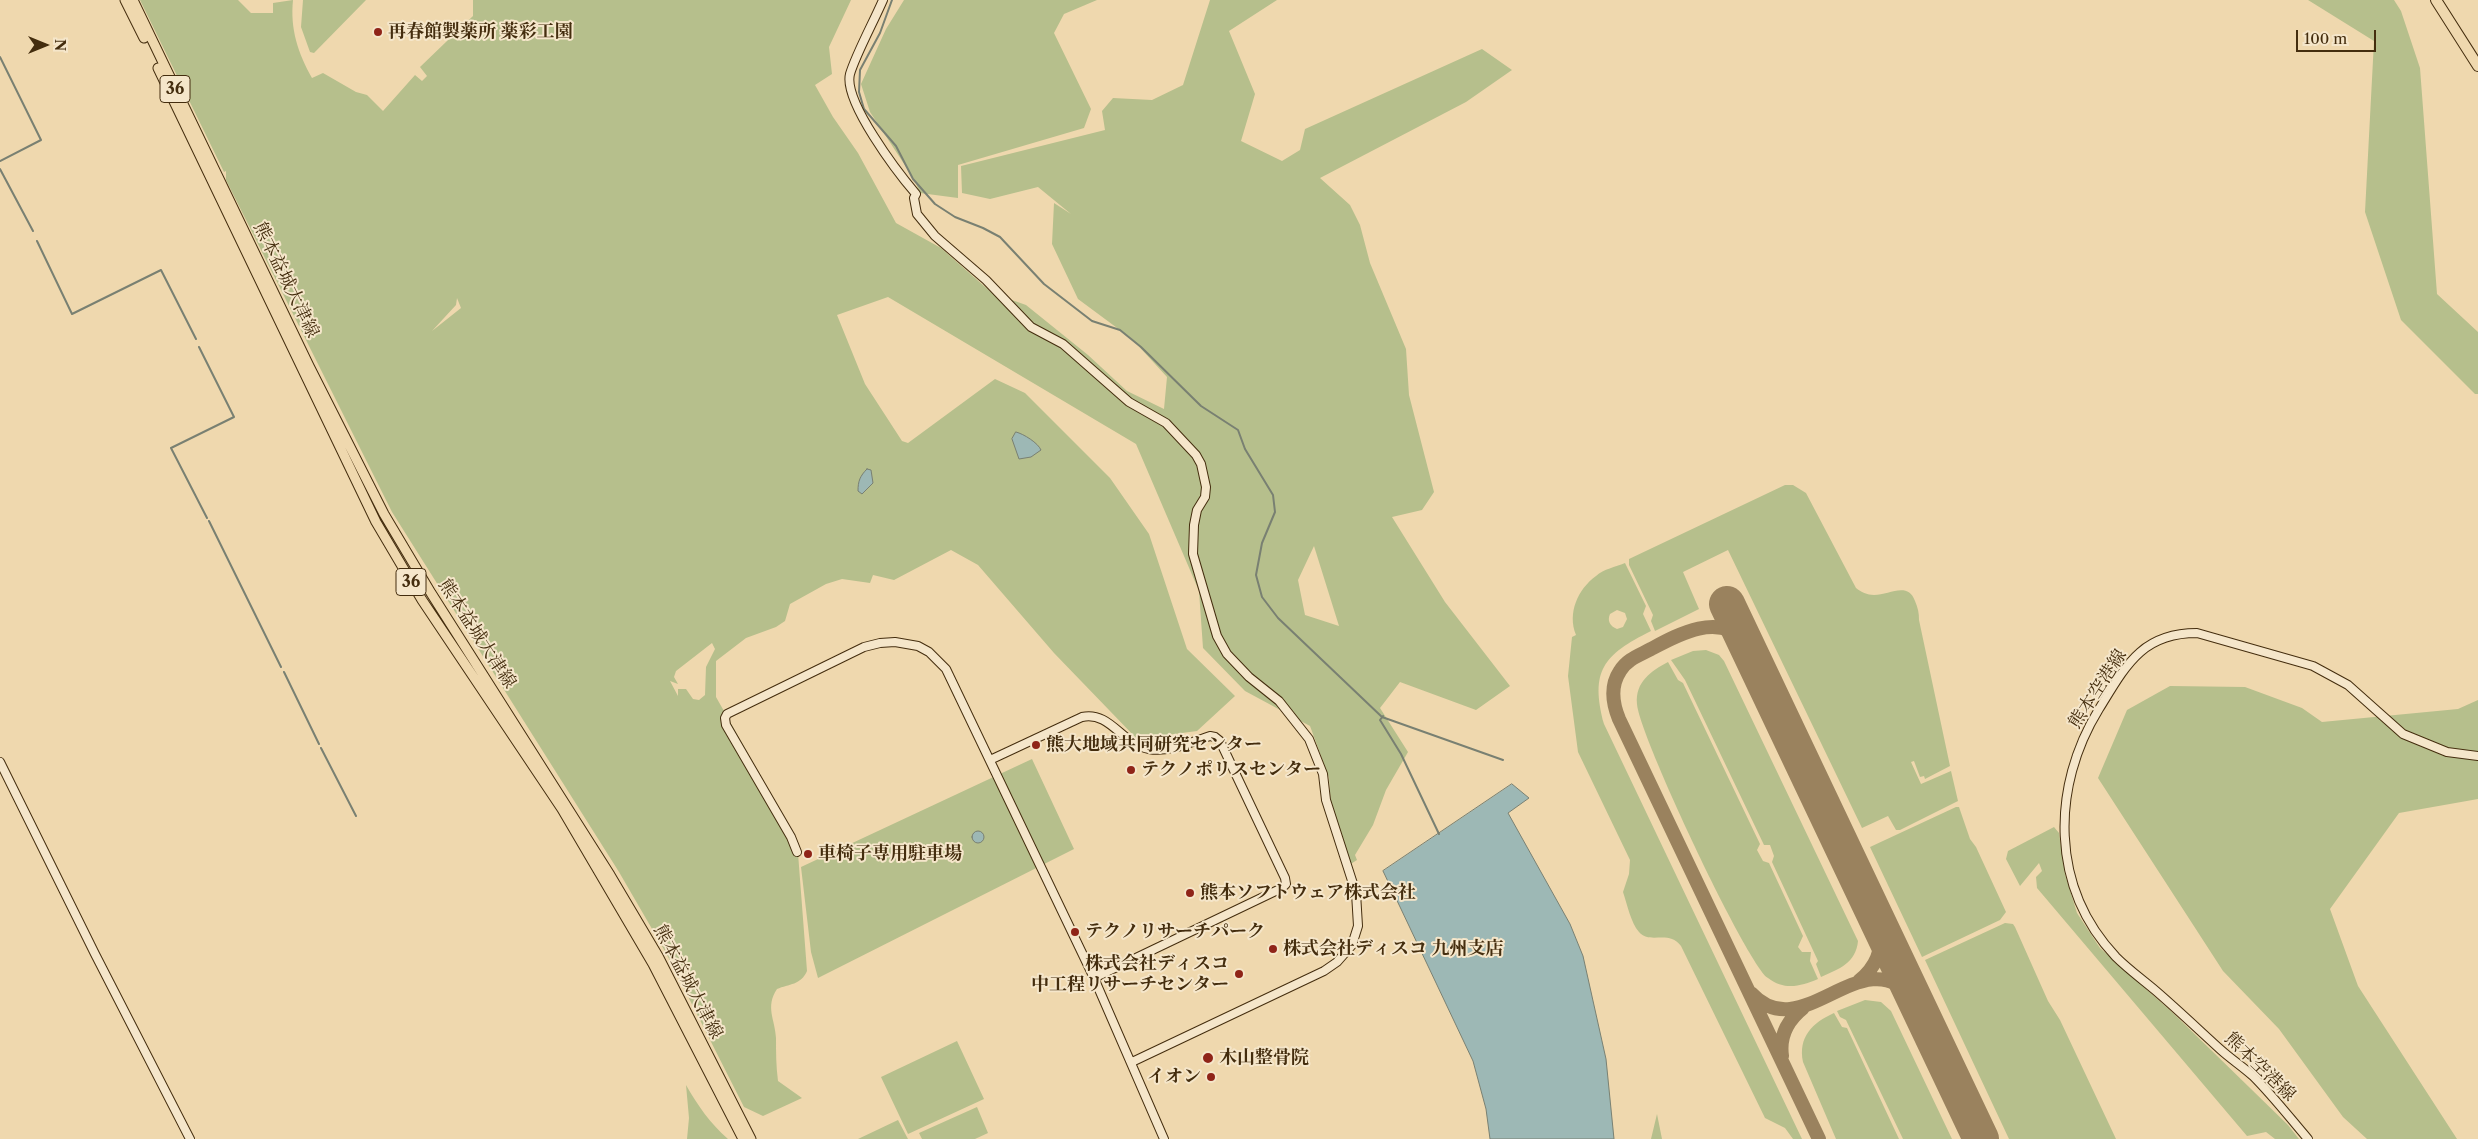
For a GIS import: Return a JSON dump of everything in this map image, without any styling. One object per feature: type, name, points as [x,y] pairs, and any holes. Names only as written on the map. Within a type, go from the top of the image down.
[{"type":"highway","points":[[2436,0],[2478,66]]},
{"type":"main road","name":"熊本益城大津線","points":[[126,0],[376,522],[422,600],[500,715],[571,826],[654,964],[742,1139]]},
{"type":"main road","name":"熊本益城大津線","points":[[133,0],[305,358],[384,514],[431,593],[620,891],[658,956],[751,1139]]},
{"type":"street","points":[[884,0],[850,74],[851,90],[859,111],[891,162],[916,194],[914,204],[917,214],[935,236],[986,280],[1031,326],[1063,344],[1129,402],[1166,423],[1196,454],[1201,464],[1206,486],[1205,497],[1197,510],[1192,554],[1217,636],[1227,654],[1249,677],[1279,701],[1308,739],[1323,774],[1326,800],[1356,893],[1358,926],[1352,945],[1337,962],[1132,1062]]},
{"type":"street","name":"熊本空港線","points":[[2308,1139],[2252,1076],[2117,958],[2087,916],[2070,872],[2064,850],[2064,811],[2071,777],[2084,736],[2124,671],[2142,649],[2172,635],[2198,632],[2314,666],[2348,685],[2403,734],[2434,748],[2478,756]]},
{"type":"street","points":[[796,852],[791,837],[726,725],[725,718],[727,714],[864,648],[895,642],[918,646],[929,652],[946,669],[990,760],[1094,978],[1164,1139]]},
{"type":"street","points":[[990,760],[1082,717],[1092,715],[1100,717],[1134,744],[1150,749],[1167,749],[1210,736],[1220,741],[1285,878],[1286,884],[1282,888],[1094,978]]},
{"type":"street","points":[[0,762],[95,954],[190,1139]]},
{"type":"green space","points":[[140,0],[238,0],[251,13],[273,13],[273,3],[293,0],[292,11],[296,40],[312,78],[323,73],[356,92],[367,95],[383,111],[415,75],[422,81],[427,76],[420,67],[473,16],[473,0],[851,0],[829,47],[832,74],[815,85],[833,117],[858,153],[896,223],[941,248],[992,293],[1026,305],[1088,355],[1127,391],[1164,409],[1167,377],[1132,339],[1078,299],[1052,244],[1054,203],[1071,214],[1038,187],[990,199],[962,193],[961,166],[1105,130],[1102,111],[1113,98],[1152,100],[1183,85],[1210,0],[1277,0],[1229,31],[1255,94],[1241,141],[1282,161],[1300,150],[1305,129],[1482,49],[1512,70],[1466,102],[1320,178],[1350,205],[1360,225],[1370,263],[1406,349],[1409,395],[1434,492],[1422,510],[1392,517],[1445,602],[1510,686],[1476,710],[1400,682],[1380,708],[1408,752],[1386,790],[1373,825],[1355,855],[1357,860],[1349,865],[1331,806],[1329,778],[1310,726],[1245,691],[1203,648],[1199,591],[1136,444],[888,297],[837,315],[865,384],[902,441],[908,443],[995,379],[1025,393],[1110,478],[1149,534],[1187,649],[1235,696],[1197,731],[1137,739],[1054,653],[978,565],[951,550],[894,580],[873,575],[870,583],[842,579],[826,584],[790,604],[785,621],[776,627],[746,638],[716,661],[716,697],[797,840],[807,971],[798,982],[777,989],[773,995],[771,1007],[776,1038],[778,1081],[802,1098],[763,1116],[744,1107],[666,953],[619,872],[392,512],[226,180],[226,171],[224,172]],"holes":[[[457,298],[461,308],[432,331],[456,305]],[[1314,546],[1339,626],[1305,615],[1298,580]],[[712,643],[715,649],[706,667],[705,695],[699,700],[693,699],[686,689],[678,689],[678,696],[670,681],[678,684],[674,677],[676,671]]]},
{"type":"green space","points":[[303,0],[366,0],[314,53],[310,52],[301,27]]},
{"type":"green space","points":[[904,0],[1097,0],[1064,14],[1054,33],[1091,109],[1084,128],[958,165],[958,198],[920,193],[914,179],[870,112],[861,84],[886,29]]},
{"type":"green space","points":[[2308,0],[2394,0],[2401,11],[2420,68],[2437,294],[2478,332],[2478,394],[2475,394],[2401,320],[2365,212],[2374,41]]},
{"type":"green space","points":[[1785,485],[1793,485],[1806,493],[1856,588],[1871,595],[1903,590],[1912,595],[1917,606],[1950,766],[1925,779],[1924,776],[1920,777],[1914,761],[1911,762],[1921,784],[1951,771],[1958,801],[1900,830],[1896,830],[1888,816],[1862,828],[1728,550],[1683,572],[1699,609],[1655,631],[1651,621],[1653,615],[1629,565],[1629,559]]},
{"type":"green space","points":[[1625,563],[1646,606],[1643,614],[1651,631],[1621,648],[1604,667],[1600,678],[1599,690],[1604,724],[1802,1139],[1793,1139],[1785,1128],[1765,1118],[1681,946],[1671,938],[1644,936],[1636,928],[1631,919],[1623,892],[1629,874],[1630,860],[1578,752],[1568,676],[1572,637],[1576,635],[1573,618],[1574,610],[1579,595],[1590,581],[1602,572]],"holes":[[[1617,610],[1625,613],[1627,619],[1623,627],[1617,629],[1611,625],[1609,621],[1610,614]]]},
{"type":"green space","points":[[1706,650],[1719,655],[1724,661],[1858,941],[1857,949],[1850,960],[1840,968],[1821,977],[1816,964],[1818,961],[1772,862],[1774,856],[1770,845],[1764,845],[1685,680],[1671,660],[1693,651]]},
{"type":"green space","points":[[1668,662],[1678,680],[1683,683],[1760,844],[1757,850],[1763,861],[1769,863],[1803,936],[1798,947],[1802,952],[1811,952],[1810,961],[1818,979],[1805,984],[1787,986],[1768,978],[1756,963],[1739,933],[1695,847],[1655,758],[1642,724],[1637,704],[1641,683],[1650,673]]},
{"type":"green space","points":[[2170,686],[2245,687],[2302,708],[2322,722],[2458,709],[2478,700],[2478,799],[2399,813],[2330,909],[2358,986],[2457,1139],[2367,1139],[2343,1117],[2279,1029],[2223,971],[2098,778],[2127,710]]},
{"type":"green space","points":[[1032,759],[1074,849],[818,978],[811,952],[801,867]]},
{"type":"green space","points":[[1959,807],[1970,839],[1976,847],[2006,912],[2000,920],[1922,957],[1870,847]]},
{"type":"green space","points":[[2054,827],[2059,833],[2065,874],[2077,913],[2100,948],[2172,1012],[2288,1125],[2299,1139],[2275,1139],[2266,1132],[2247,1136],[2037,888],[2036,877],[2042,871],[2039,863],[2020,886],[2006,859],[2008,851]]},
{"type":"green space","points":[[2005,923],[2013,924],[2015,927],[2048,1001],[2060,1020],[2116,1139],[2009,1139],[1925,960]]},
{"type":"green space","points":[[1865,1000],[1881,1002],[1891,1011],[1952,1139],[1903,1139],[1846,1020],[1840,1017],[1837,1011]]},
{"type":"green space","points":[[1834,1013],[1842,1027],[1847,1028],[1899,1139],[1836,1139],[1803,1062],[1802,1053],[1808,1032],[1819,1021]]},
{"type":"green space","points":[[957,1041],[984,1099],[908,1134],[881,1077]]},
{"type":"green space","points":[[686,1085],[705,1114],[728,1139],[687,1139],[689,1118]]},
{"type":"green space","points":[[977,1107],[988,1133],[975,1139],[922,1139],[919,1133]]},
{"type":"green space","points":[[1657,1114],[1662,1139],[1651,1139]]},
{"type":"green space","points":[[898,1120],[908,1139],[858,1139]]},
{"type":"water","points":[[1016,432],[1030,439],[1041,450],[1031,457],[1019,459],[1012,439]]},
{"type":"water","points":[[867,469],[871,470],[873,483],[862,494],[858,491],[858,484],[861,476]]},
{"type":"water","points":[[1512,784],[1529,798],[1508,813],[1570,924],[1583,956],[1606,1059],[1614,1139],[1490,1139],[1486,1109],[1473,1061],[1383,871]]},
{"type":"water","points":[[978,831],[984,837],[978,843],[972,837]]},
{"type":"waterway","points":[[892,0],[880,33],[860,70],[859,92],[864,109],[896,146],[913,179],[935,204],[955,217],[1000,237],[1044,284],[1092,321],[1120,330],[1141,347],[1201,406],[1238,430],[1245,449],[1273,495],[1275,512],[1262,543],[1256,575],[1262,597],[1278,618],[1382,717],[1503,760]]},
{"type":"waterway","points":[[0,57],[41,140],[0,161]]},
{"type":"waterway","points":[[0,169],[33,231]]},
{"type":"waterway","points":[[37,241],[72,314],[161,270],[196,339]]},
{"type":"waterway","points":[[199,347],[234,417],[171,448],[207,518]]},
{"type":"waterway","points":[[209,521],[281,667]]},
{"type":"waterway","points":[[284,672],[319,744]]},
{"type":"waterway","points":[[1383,716],[1380,720],[1401,754],[1439,834]]},
{"type":"waterway","points":[[321,748],[356,816]]},
{"type":"taxiway","points":[[1745,640],[1734,632],[1722,628],[1710,627],[1686,632],[1626,663],[1617,677],[1613,694],[1619,719],[1819,1139]]},
{"type":"taxiway","points":[[1859,981],[1870,970],[1877,957],[1881,944],[1881,928]]},
{"type":"taxiway","points":[[1751,993],[1770,1007],[1791,1009],[1811,1003],[1852,985],[1873,979],[1893,982],[1913,997]]},
{"type":"taxiway","points":[[1782,1056],[1783,1035],[1789,1023],[1803,1008]]},
{"type":"runway","points":[[1727,604],[1981,1139]]},
{"type":"place","name":"再春館製薬所 薬彩工園","points":[[378,32]]},
{"type":"place","name":"熊大地域共同研究センター","points":[[1036,745]]},
{"type":"place","name":"テクノポリスセンター","points":[[1131,770]]},
{"type":"place","name":"車椅子専用駐車場","points":[[808,854]]},
{"type":"place","name":"熊本ソフトウェア株式会社","points":[[1190,893]]},
{"type":"place","name":"テクノリサーチパーク","points":[[1075,932]]},
{"type":"place","name":"株式会社ディスコ 九州支店","points":[[1273,949]]},
{"type":"place","name":"株式会社ディスコ 中工程リサーチセンター","points":[[1239,974]]},
{"type":"place","name":"木山整骨院","points":[[1208,1058]]},
{"type":"place","name":"イオン","points":[[1211,1077]]}]
